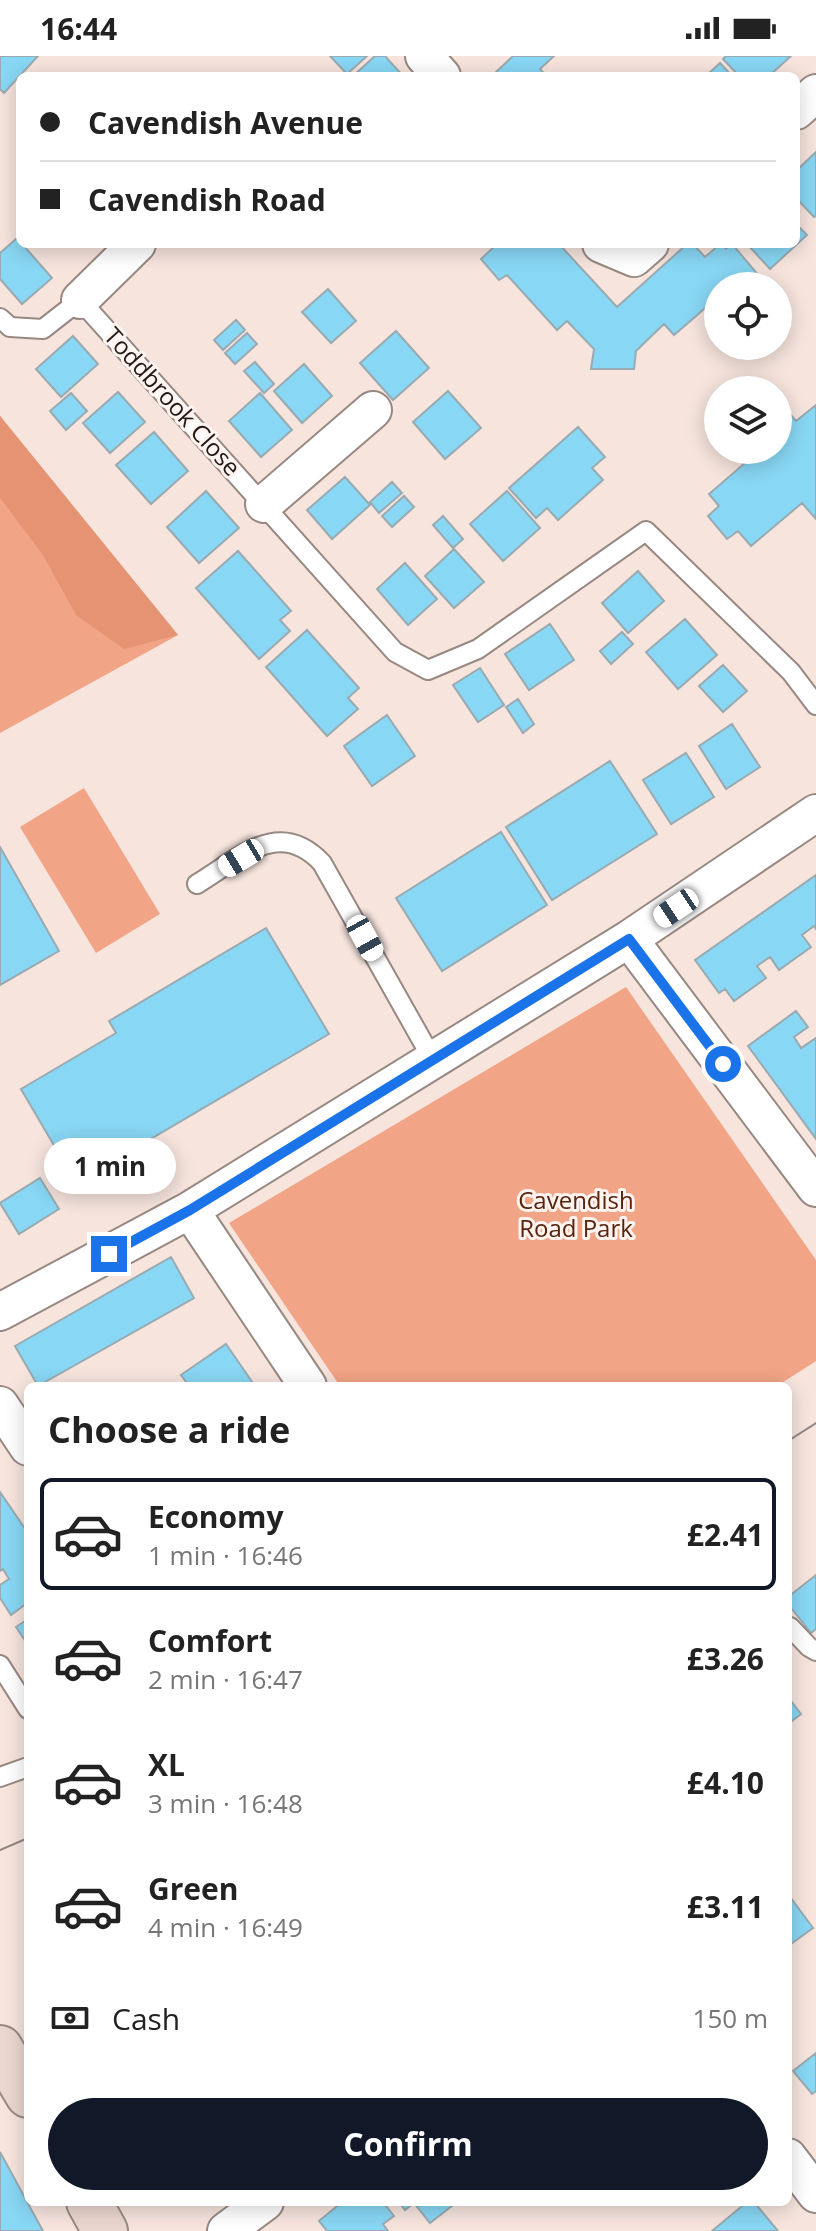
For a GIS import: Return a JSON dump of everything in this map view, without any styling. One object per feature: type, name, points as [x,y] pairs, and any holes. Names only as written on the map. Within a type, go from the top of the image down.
[{"type":"street","points":[[424,56],[438,72]]},
{"type":"street","points":[[800,107],[816,93]]},
{"type":"street","points":[[80,300],[133,248]]},
{"type":"street","points":[[610,248],[634,258],[645,248]]},
{"type":"street","points":[[264,504],[373,410]]},
{"type":"street","points":[[0,1312],[190,1210],[629,939],[816,813]]},
{"type":"street","points":[[629,939],[816,1188]]},
{"type":"street","points":[[190,1210],[305,1382]]},
{"type":"street","points":[[0,1405],[24,1441]]},
{"type":"street","points":[[792,2162],[816,2194]]},
{"type":"street","points":[[91,2206],[105,2231]]},
{"type":"street","points":[[226,2231],[260,2206]]},
{"type":"lane","points":[[0,318],[10,327],[43,329],[80,300]]},
{"type":"lane","name":"Toddbrook Close","points":[[80,300],[395,652],[428,670],[478,649],[646,531],[791,672],[816,705]]},
{"type":"lane","points":[[197,884],[263,844],[280,840],[309,849],[322,863],[433,1060]]},
{"type":"lane","points":[[792,1629],[816,1651]]},
{"type":"lane","points":[[0,1665],[24,1703]]},
{"type":"lane","points":[[0,1777],[24,1768]]},
{"type":"green space","points":[[0,416],[178,635],[0,733]]},
{"type":"green space","points":[[84,788],[160,914],[96,953],[20,827]]},
{"type":"green space","name":"Cavendish Road Park","points":[[626,987],[816,1260],[816,1361],[783,1382],[337,1382],[229,1223]]},
{"type":"shaded area","points":[[0,416],[178,635],[124,649],[76,615],[43,555],[0,498]]},
{"type":"building","points":[[0,56],[38,56],[23,72],[16,72],[16,80],[4,93],[0,89]]},
{"type":"building","points":[[330,56],[367,56],[349,72],[345,72]]},
{"type":"building","points":[[375,56],[385,56],[399,72],[357,72]]},
{"type":"building","points":[[513,56],[554,56],[540,69],[543,72],[496,72]]},
{"type":"building","points":[[726,56],[791,56],[773,72],[735,72],[723,59]]},
{"type":"building","points":[[720,63],[728,72],[710,72]]},
{"type":"building","points":[[816,152],[814,217],[800,202],[800,167]]},
{"type":"building","points":[[800,228],[807,235],[800,241]]},
{"type":"building","points":[[16,239],[16,248],[26,248],[52,278],[22,304],[0,279],[0,253]]},
{"type":"building","points":[[493,248],[563,248],[617,307],[683,248],[697,248],[705,257],[715,248],[735,248],[756,272],[704,272],[704,309],[674,335],[664,324],[636,351],[634,369],[591,369],[594,349],[567,321],[557,330],[507,275],[499,280],[481,259]]},
{"type":"building","points":[[751,248],[793,248],[770,269]]},
{"type":"building","points":[[328,289],[356,321],[331,343],[302,312]]},
{"type":"building","points":[[236,320],[245,330],[223,350],[214,340]]},
{"type":"building","points":[[396,331],[429,368],[393,400],[360,363]]},
{"type":"building","points":[[247,333],[257,344],[235,364],[225,353]]},
{"type":"building","points":[[73,336],[98,364],[61,397],[36,369]]},
{"type":"building","points":[[255,362],[274,384],[264,393],[244,371]]},
{"type":"building","points":[[304,364],[332,396],[302,423],[274,391]]},
{"type":"building","points":[[448,391],[481,428],[445,459],[413,422]]},
{"type":"building","points":[[118,392],[145,422],[110,453],[83,423]]},
{"type":"building","points":[[71,393],[87,411],[66,430],[50,411]]},
{"type":"building","points":[[260,393],[292,430],[261,457],[229,421]]},
{"type":"building","points":[[816,405],[816,519],[802,503],[751,546],[738,531],[727,539],[708,516],[719,506],[709,494],[744,464],[792,464],[792,416],[796,421]]},
{"type":"building","points":[[578,427],[605,457],[592,468],[603,480],[558,520],[547,508],[536,518],[509,488]]},
{"type":"building","points":[[154,432],[188,471],[151,504],[116,465]]},
{"type":"building","points":[[345,477],[370,505],[332,539],[307,510]]},
{"type":"building","points":[[392,482],[402,493],[379,513],[370,502]]},
{"type":"building","points":[[206,491],[239,528],[199,563],[167,527]]},
{"type":"building","points":[[507,491],[540,528],[503,561],[470,524]]},
{"type":"building","points":[[404,496],[414,507],[392,527],[382,516]]},
{"type":"building","points":[[443,516],[463,539],[453,548],[433,525]]},
{"type":"building","points":[[454,549],[484,582],[454,608],[425,576]]},
{"type":"building","points":[[238,551],[291,611],[280,620],[290,631],[259,659],[196,588]]},
{"type":"building","points":[[405,563],[437,599],[408,625],[377,589]]},
{"type":"building","points":[[638,571],[664,601],[628,633],[602,603]]},
{"type":"building","points":[[685,619],[717,655],[678,689],[646,652]]},
{"type":"building","points":[[550,624],[574,660],[529,690],[505,654]]},
{"type":"building","points":[[307,630],[359,688],[348,698],[358,709],[327,736],[266,667]]},
{"type":"building","points":[[622,632],[633,644],[611,664],[600,651]]},
{"type":"building","points":[[723,665],[747,691],[723,712],[699,686]]},
{"type":"building","points":[[480,668],[504,705],[478,722],[453,685]]},
{"type":"building","points":[[518,699],[534,724],[523,733],[506,707]]},
{"type":"building","points":[[387,715],[415,756],[372,786],[344,746]]},
{"type":"building","points":[[732,724],[760,767],[726,789],[699,746]]},
{"type":"building","points":[[686,753],[714,797],[671,824],[643,780]]},
{"type":"building","points":[[610,761],[657,834],[552,900],[506,827]]},
{"type":"building","points":[[501,832],[547,905],[442,971],[396,898]]},
{"type":"building","points":[[0,847],[59,951],[0,985]]},
{"type":"building","points":[[816,875],[816,929],[814,926],[802,935],[811,947],[779,970],[770,957],[757,966],[766,978],[734,1001],[725,989],[719,993],[695,960]]},
{"type":"building","points":[[266,928],[329,1034],[76,1183],[21,1089],[116,1033],[109,1021]]},
{"type":"building","points":[[796,1011],[808,1027],[794,1037],[801,1048],[816,1038],[816,1139],[748,1046]]},
{"type":"building","points":[[40,1178],[59,1209],[19,1234],[0,1203]]},
{"type":"building","points":[[171,1257],[194,1298],[45,1382],[36,1382],[15,1346]]},
{"type":"building","points":[[226,1344],[252,1382],[186,1382],[181,1375]]},
{"type":"building","points":[[0,1492],[24,1527],[24,1605],[11,1615],[0,1598],[0,1585],[9,1579],[3,1569],[0,1571]]},
{"type":"building","points":[[816,1575],[816,1629],[811,1633],[792,1609],[792,1594]]},
{"type":"building","points":[[24,1622],[24,1639],[16,1627]]},
{"type":"building","points":[[792,1702],[801,1714],[792,1721]]},
{"type":"building","points":[[792,1899],[813,1928],[792,1943]]},
{"type":"building","points":[[816,2053],[816,2091],[812,2094],[793,2071]]},
{"type":"building","points":[[0,2152],[24,2196],[24,2206],[29,2206],[43,2231],[0,2231]]},
{"type":"building","points":[[337,2206],[386,2206],[394,2216],[383,2224],[388,2231],[327,2231],[319,2221]]},
{"type":"building","points":[[416,2206],[452,2206],[430,2223]]},
{"type":"building","points":[[742,2206],[757,2206],[778,2231],[712,2231]]},
{"type":"tram line","points":[[792,1438],[816,1423]]},
{"type":"tram line","points":[[0,1850],[24,1840]]},
{"type":"route","points":[[109,1254],[190,1210],[629,939],[723,1064]]}]
